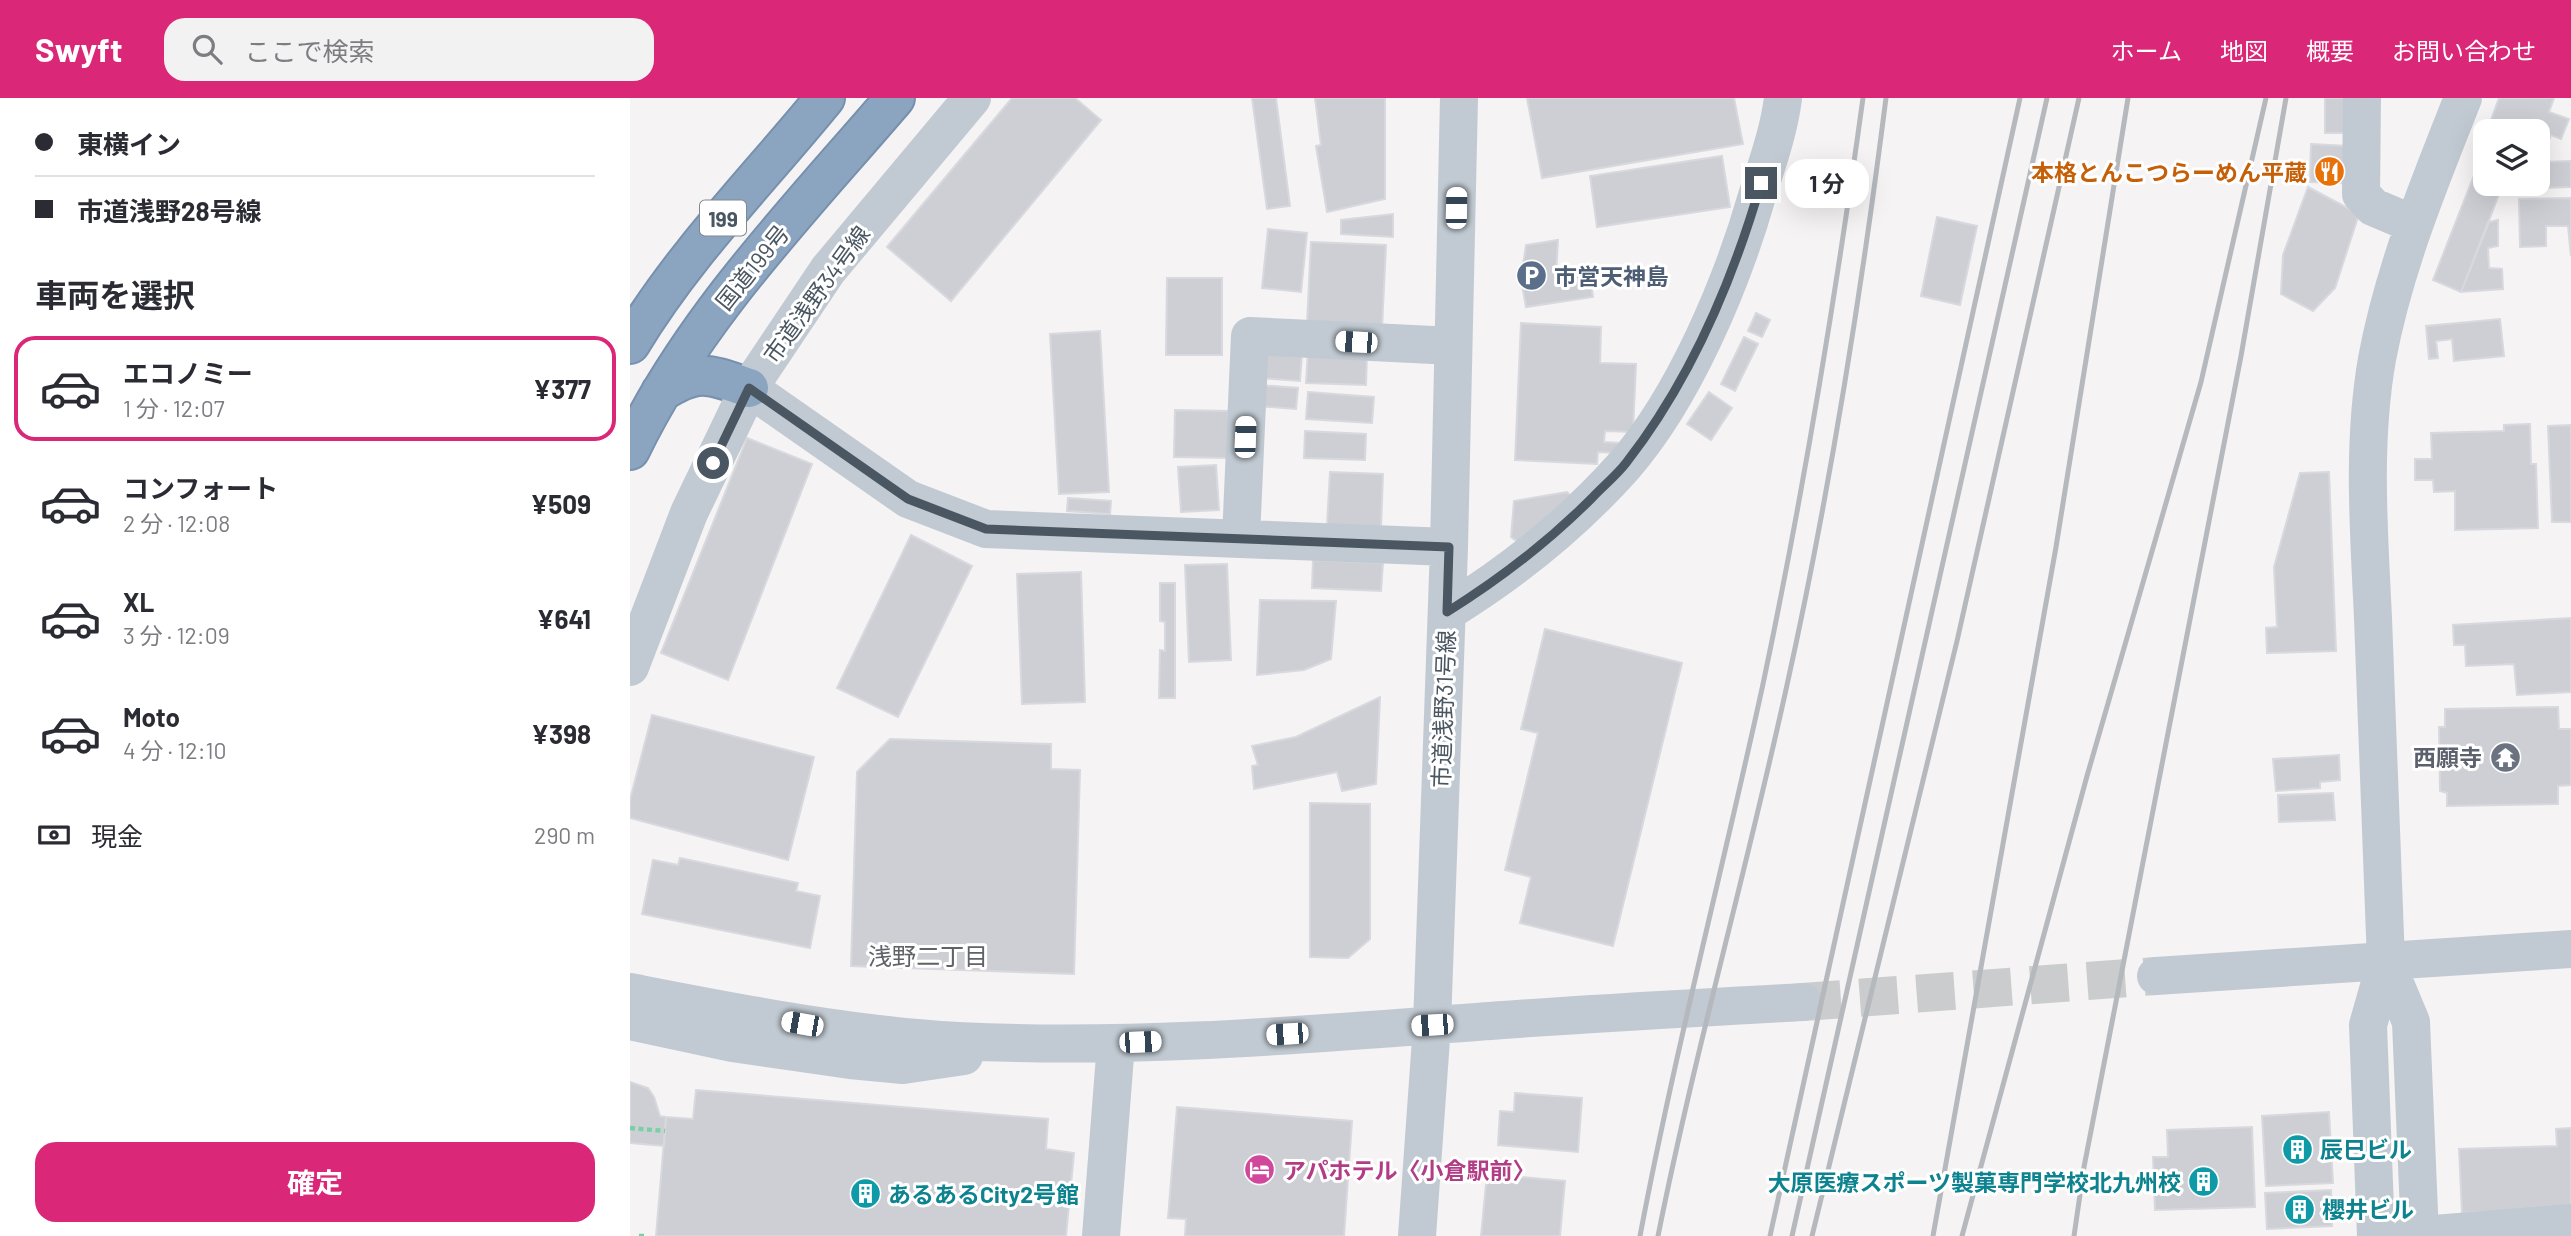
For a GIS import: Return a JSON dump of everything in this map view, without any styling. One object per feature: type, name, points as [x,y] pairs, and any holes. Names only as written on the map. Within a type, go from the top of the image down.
[{"type":"highway","name":"199","points":[[630,344],[651,309],[724,216],[825,98]]},
{"type":"highway","name":"国道199号","points":[[630,450],[693,340],[746,273],[895,98]]},
{"type":"highway","points":[[661,392],[695,375],[716,376],[749,388]]},
{"type":"street","name":"市道浅野34号線","points":[[630,667],[689,513],[749,388],[828,270],[972,98]]},
{"type":"street","name":"市道浅野31号線","points":[[1417,1236],[1432,1025],[1447,612],[1458,98]]},
{"type":"street","points":[[1447,612],[1495,582],[1556,534],[1624,465],[1660,415],[1706,336],[1748,230],[1781,114],[1783,98]]},
{"type":"street","points":[[2362,98],[2361,194],[2373,207],[2413,224]]},
{"type":"street","points":[[2376,1236],[2368,1025],[2386,962],[2369,517],[2370,417],[2377,360],[2390,296],[2413,224],[2463,98]]},
{"type":"street","points":[[1241,538],[1250,336],[1453,346]]},
{"type":"street","points":[[749,388],[908,499],[986,529],[1449,547]]},
{"type":"street","points":[[2156,976],[2571,949]]},
{"type":"street","points":[[2386,962],[2411,1022],[2416,1236],[2571,1223]]},
{"type":"street","points":[[630,992],[816,1026],[956,1041],[1046,1043],[1116,1043],[1803,1002]]},
{"type":"street","points":[[630,1021],[798,1054],[903,1065],[1046,1043]]},
{"type":"street","points":[[1101,1236],[1116,1043]]},
{"type":"path","points":[[630,1128],[665,1131]]},
{"type":"path","points":[[639,1236],[646,1236]]},
{"type":"building","points":[[1012,98],[1075,98],[1101,120],[951,301],[887,247]]},
{"type":"building","points":[[1252,98],[1276,98],[1290,206],[1267,209]]},
{"type":"building","points":[[1315,98],[1385,98],[1385,199],[1327,212],[1316,146],[1321,145]]},
{"type":"building","points":[[1527,98],[1734,98],[1743,144],[1542,178]]},
{"type":"building","points":[[2325,98],[2354,98],[2354,133],[2325,133]]},
{"type":"building","points":[[2499,98],[2554,98],[2549,112],[2569,119],[2561,139],[2551,135],[2550,138],[2550,119],[2491,119]]},
{"type":"building","points":[[2311,144],[2348,146],[2347,183],[2310,182]]},
{"type":"building","points":[[1722,156],[1730,207],[1597,227],[1590,176]]},
{"type":"building","points":[[2571,161],[2571,187],[2550,188],[2550,162]]},
{"type":"building","points":[[2473,178],[2473,196],[2498,196],[2461,292],[2433,280]]},
{"type":"building","points":[[2308,187],[2359,214],[2335,288],[2313,311],[2281,294],[2283,255]]},
{"type":"building","points":[[2571,198],[2571,256],[2568,226],[2546,226],[2546,246],[2520,247],[2519,199]]},
{"type":"building","points":[[1393,214],[1393,237],[1341,234],[1341,220]]},
{"type":"building","points":[[1937,217],[1977,226],[1960,305],[1921,296]]},
{"type":"building","points":[[2498,220],[2498,246],[2488,248],[2489,268],[2502,269],[2503,289],[2461,292],[2489,222]]},
{"type":"building","points":[[1268,229],[1307,233],[1301,292],[1262,288]]},
{"type":"building","points":[[1558,240],[1556,275],[1589,271],[1593,297],[1526,307],[1521,279],[1526,245]]},
{"type":"building","points":[[1311,242],[1386,245],[1382,328],[1307,324]]},
{"type":"building","points":[[1167,278],[1222,278],[1222,355],[1166,355]]},
{"type":"building","points":[[1756,313],[1770,320],[1762,337],[1748,331]]},
{"type":"building","points":[[2500,319],[2504,356],[2454,361],[2452,339],[2436,341],[2438,358],[2429,359],[2426,326]]},
{"type":"building","points":[[1521,323],[1601,327],[1600,363],[1636,364],[1633,432],[1605,431],[1604,442],[1618,443],[1617,453],[1598,452],[1597,464],[1515,460]]},
{"type":"building","points":[[1100,331],[1109,492],[1059,494],[1050,334]]},
{"type":"building","points":[[1744,337],[1758,344],[1735,391],[1721,384]]},
{"type":"building","points":[[1308,351],[1367,354],[1366,385],[1306,383]]},
{"type":"building","points":[[1261,352],[1302,354],[1300,381],[1260,378]]},
{"type":"building","points":[[1259,385],[1298,388],[1296,409],[1257,406]]},
{"type":"building","points":[[1308,392],[1374,397],[1372,423],[1306,419]]},
{"type":"building","points":[[1709,392],[1732,408],[1711,440],[1687,424]]},
{"type":"building","points":[[1175,410],[1228,411],[1228,458],[1174,457]]},
{"type":"building","points":[[2530,424],[2531,464],[2536,464],[2538,528],[2455,530],[2455,491],[2434,492],[2433,480],[2415,480],[2415,459],[2432,459],[2431,433],[2504,431],[2504,425]]},
{"type":"building","points":[[2571,425],[2571,522],[2552,522],[2548,426]]},
{"type":"building","points":[[1305,431],[1366,434],[1365,460],[1304,458]]},
{"type":"building","points":[[747,438],[812,464],[728,680],[661,653]]},
{"type":"building","points":[[1216,465],[1219,510],[1181,512],[1178,467]]},
{"type":"building","points":[[1330,472],[1383,474],[1381,528],[1327,525]]},
{"type":"building","points":[[2329,472],[2336,651],[2267,653],[2266,628],[2277,627],[2274,567],[2300,473]]},
{"type":"building","points":[[1567,492],[1576,501],[1526,548],[1511,537],[1514,501]]},
{"type":"building","points":[[1068,498],[1111,501],[1110,514],[1067,511]]},
{"type":"building","points":[[911,535],[972,566],[898,717],[837,688]]},
{"type":"building","points":[[1313,560],[1383,563],[1381,591],[1312,588]]},
{"type":"building","points":[[1227,564],[1231,660],[1189,662],[1185,565]]},
{"type":"building","points":[[1081,572],[1085,702],[1022,704],[1017,574]]},
{"type":"building","points":[[1160,583],[1175,583],[1175,698],[1159,698],[1160,650],[1165,651],[1165,622],[1160,621]]},
{"type":"building","points":[[1260,600],[1336,601],[1331,659],[1304,670],[1257,675]]},
{"type":"building","points":[[2571,618],[2571,692],[2517,695],[2514,664],[2466,666],[2465,645],[2454,645],[2453,625]]},
{"type":"building","points":[[1545,629],[1682,663],[1613,946],[1520,923],[1531,877],[1505,870],[1538,733],[1521,729]]},
{"type":"building","points":[[1380,697],[1376,784],[1342,791],[1337,772],[1254,789],[1252,766],[1258,765],[1252,746],[1296,737]]},
{"type":"building","name":"西願寺","points":[[2558,707],[2559,729],[2571,729],[2571,785],[2558,786],[2558,804],[2447,806],[2447,793],[2440,791],[2439,727],[2445,727],[2445,709]]},
{"type":"building","points":[[652,715],[814,757],[788,860],[630,818],[630,800]]},
{"type":"building","points":[[890,739],[1051,744],[1051,769],[1080,770],[1074,974],[851,966],[857,772]]},
{"type":"building","points":[[2339,755],[2340,780],[2320,782],[2320,788],[2276,791],[2273,759]]},
{"type":"building","points":[[2333,793],[2335,820],[2279,822],[2278,795]]},
{"type":"building","points":[[1310,803],[1370,804],[1370,939],[1348,958],[1310,957]]},
{"type":"building","points":[[680,858],[798,883],[796,891],[820,896],[810,948],[642,914],[653,860],[678,865]]},
{"type":"building","points":[[630,1082],[648,1088],[660,1116],[666,1117],[664,1146],[630,1143]]},
{"type":"building","name":"あるあるCity2号館","points":[[696,1090],[1048,1119],[1046,1149],[1074,1153],[1066,1236],[656,1236],[666,1117],[693,1119]]},
{"type":"building","points":[[1515,1093],[1582,1098],[1578,1152],[1498,1145],[1500,1111],[1514,1112]]},
{"type":"building","name":"アパホテル〈小倉駅前〉","points":[[1177,1107],[1352,1121],[1344,1236],[1185,1236],[1186,1219],[1168,1218]]},
{"type":"building","name":"辰巳ビル","points":[[2329,1112],[2333,1183],[2266,1186],[2262,1116]]},
{"type":"building","name":"大原医療スポーツ製菓専門学校北九州校","points":[[2252,1127],[2255,1207],[2155,1210],[2153,1157],[2168,1157],[2167,1130]]},
{"type":"building","points":[[2571,1128],[2571,1209],[2462,1213],[2459,1149],[2557,1146],[2556,1129]]},
{"type":"building","points":[[1487,1174],[1565,1181],[1560,1236],[1481,1236]]},
{"type":"building","name":"櫻井ビル","points":[[2331,1190],[2332,1226],[2267,1229],[2265,1193]]},
{"type":"tunnel","points":[[1803,1002],[2156,976]]},
{"type":"railway","points":[[1640,1236],[1668,1098],[1778,611],[1818,392],[1863,98]]},
{"type":"railway","points":[[1658,1236],[1803,612],[1843,393],[1886,98]]},
{"type":"railway","points":[[1770,1236],[2020,98]]},
{"type":"railway","points":[[1792,1236],[2047,98]]},
{"type":"railway","points":[[1812,1236],[1957,641],[2079,98]]},
{"type":"railway","points":[[1933,1236],[2056,547],[2128,98]]},
{"type":"railway","points":[[1962,1236],[2087,776],[2201,382],[2266,98]]},
{"type":"railway","points":[[2074,1236],[2084,1167],[2241,356],[2286,98]]},
{"type":"place","name":"本格とんこつらーめん平蔵","points":[[2330,172]]},
{"type":"place","name":"市営天神島","points":[[1531,276]]},
{"type":"place","name":"西願寺","points":[[2505,757]]},
{"type":"place","name":"辰巳ビル","points":[[2297,1149]]},
{"type":"place","name":"アパホテル〈小倉駅前〉","points":[[1260,1170]]},
{"type":"place","name":"大原医療スポーツ製菓専門学校北九州校","points":[[2204,1182]]},
{"type":"place","name":"あるあるCity2号館","points":[[865,1194]]},
{"type":"place","name":"櫻井ビル","points":[[2299,1209]]},
{"type":"district","name":"浅野二丁目","points":[[928,955]]},
{"type":"route","points":[[713,463],[749,388],[908,499],[986,529],[1449,547],[1447,612],[1495,582],[1556,534],[1624,465],[1660,415],[1706,336],[1748,230],[1761,183]]}]
